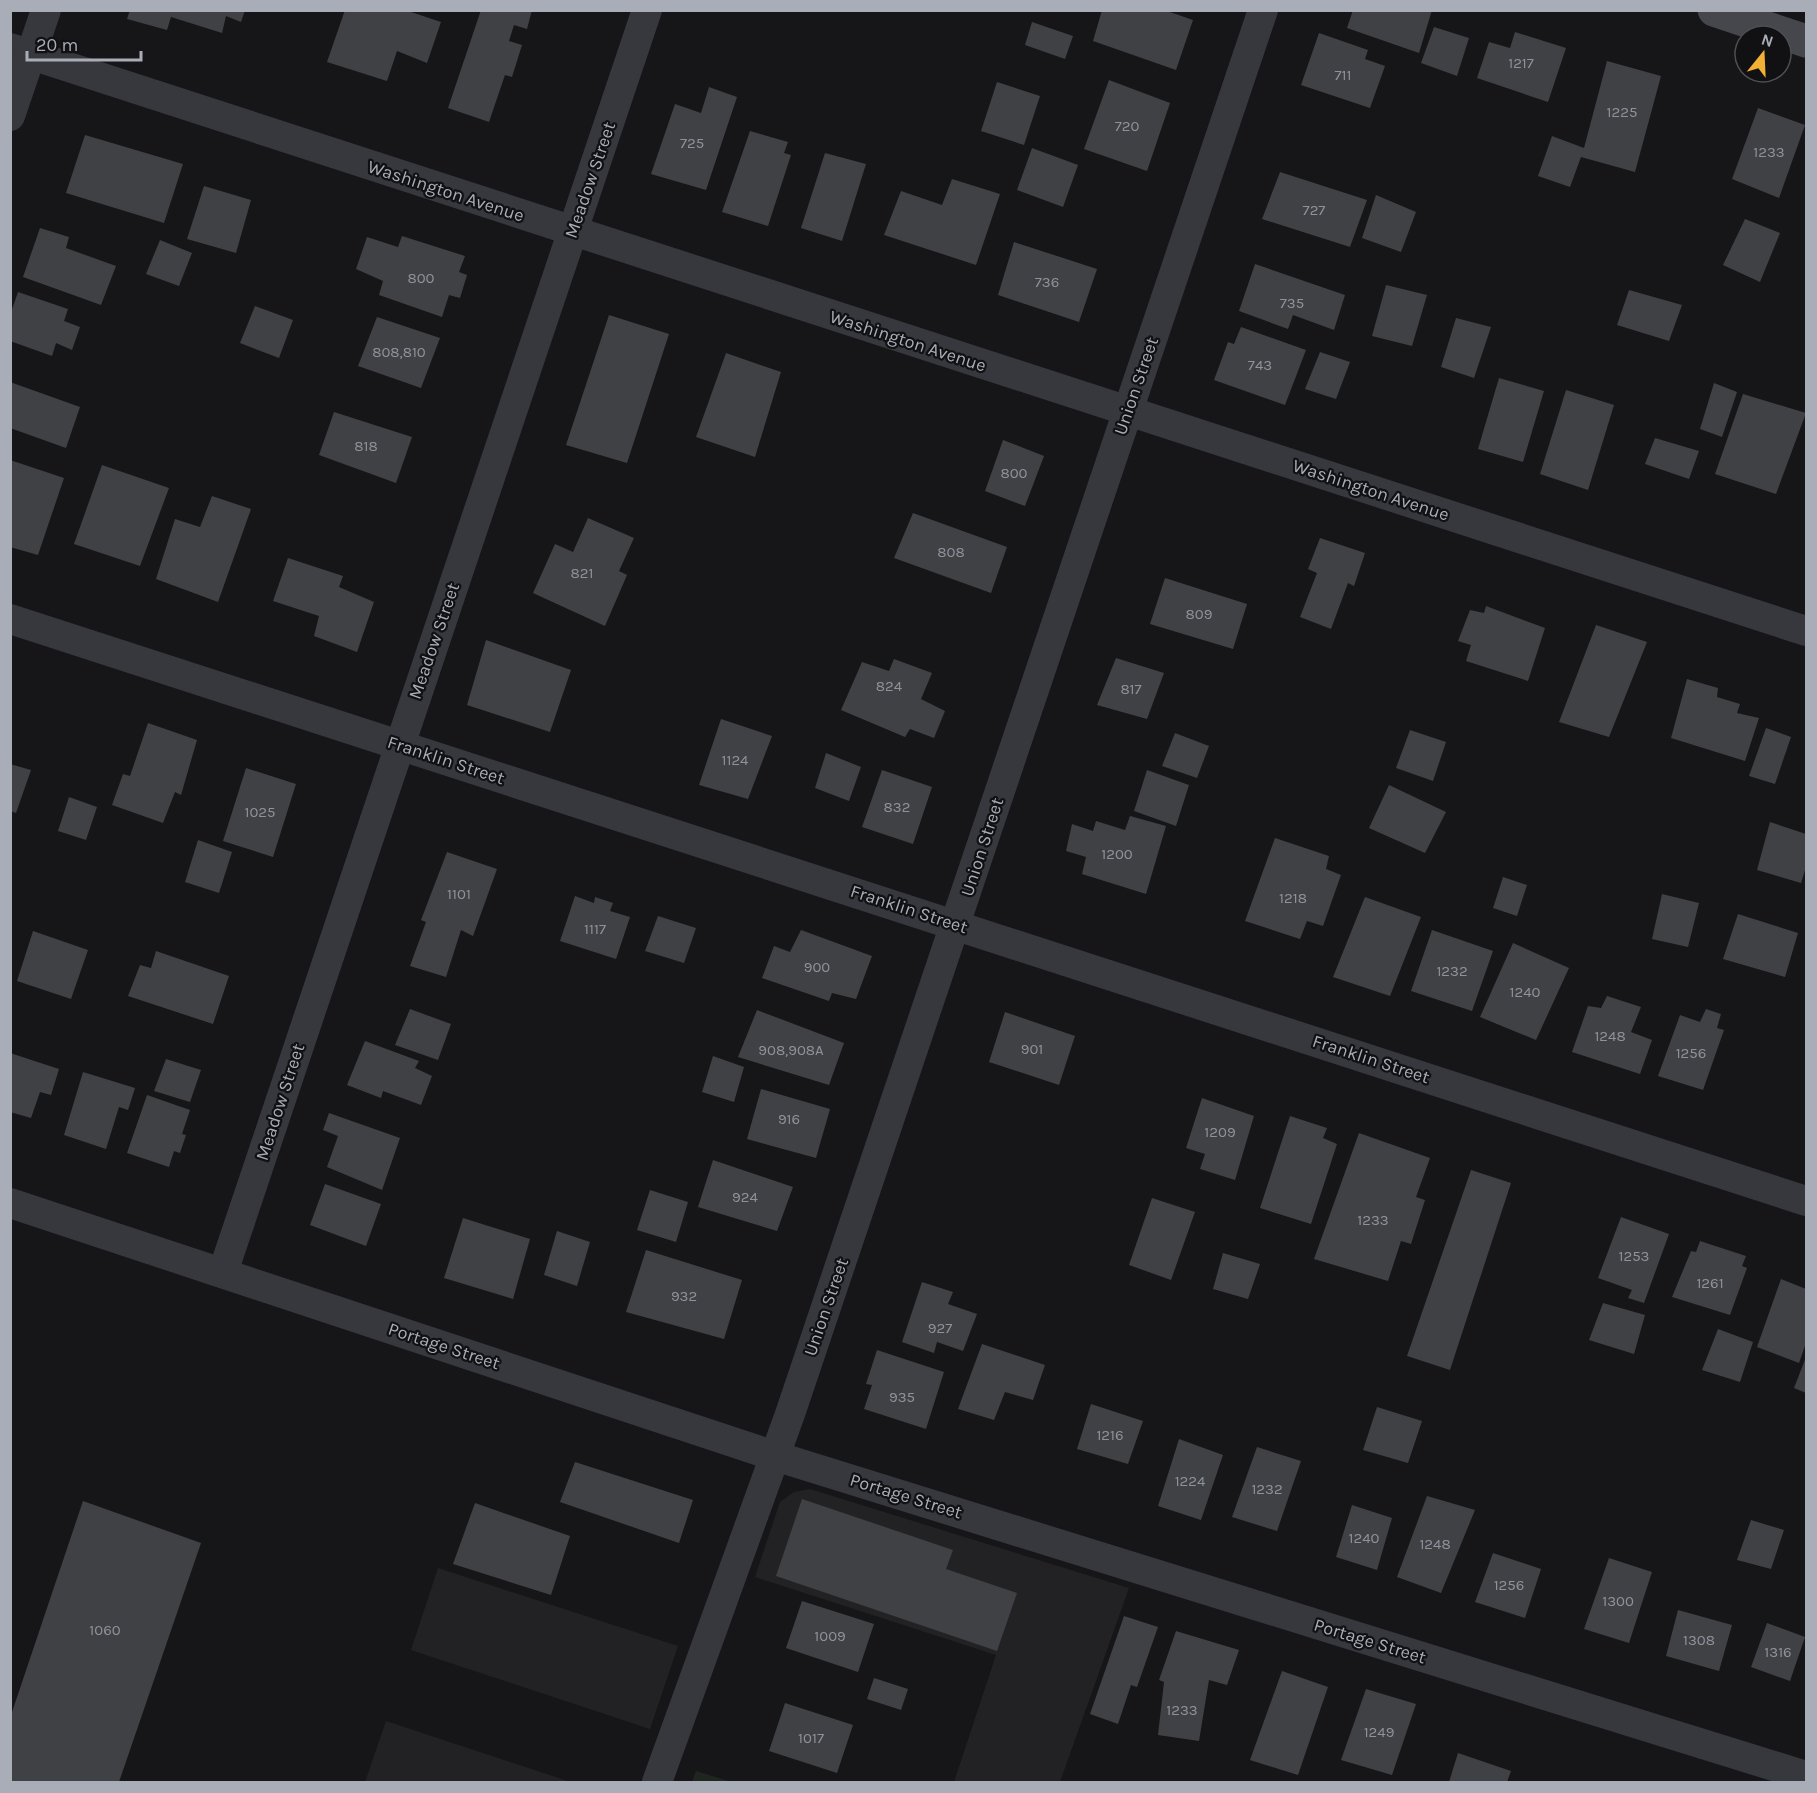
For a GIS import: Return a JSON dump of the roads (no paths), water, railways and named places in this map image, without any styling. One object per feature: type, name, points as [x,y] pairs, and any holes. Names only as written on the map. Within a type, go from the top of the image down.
[{"type":"street","points":[[10,116],[21,51],[46,10]]},
{"type":"street","name":"Meadow Street","points":[[223,1272],[647,10]]},
{"type":"street","name":"Union Street","points":[[657,1782],[775,1456],[1263,10]]},
{"type":"street","points":[[1714,10],[1806,40]]},
{"type":"street","name":"Washington Avenue","points":[[21,51],[572,232],[1806,631]]},
{"type":"street","name":"Franklin Street","points":[[10,620],[1804,1193]]},
{"type":"street","name":"Portage Street","points":[[10,1203],[775,1456],[1806,1776]]}]
